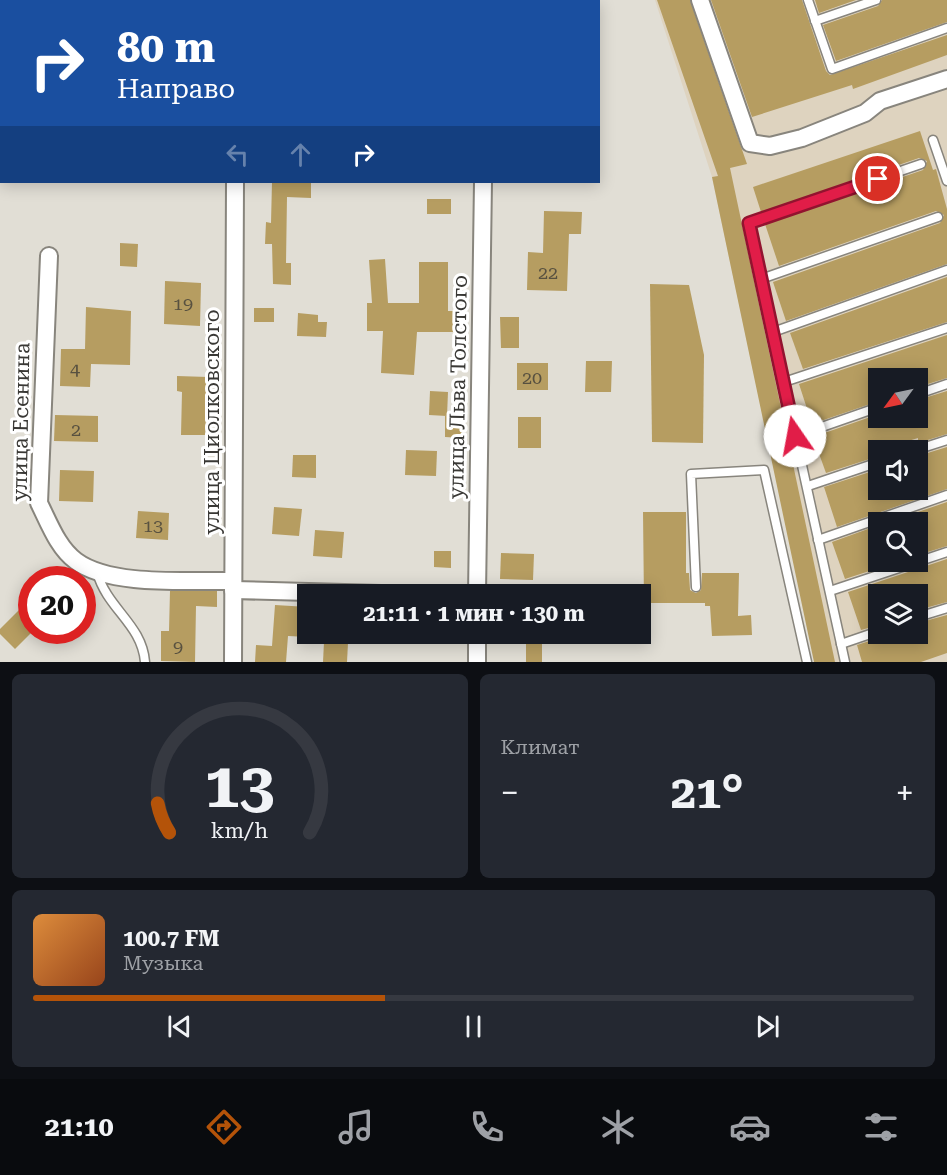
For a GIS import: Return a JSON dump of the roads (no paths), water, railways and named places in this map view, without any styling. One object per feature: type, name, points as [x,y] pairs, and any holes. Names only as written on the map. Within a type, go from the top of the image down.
[{"type":"street","points":[[700,0],[750,143],[770,146],[802,138],[865,113],[880,101],[947,79]]},
{"type":"street","name":"улица Циолковского","points":[[233,662],[235,183]]},
{"type":"street","name":"улица Льва Толстого","points":[[477,584],[483,183]]},
{"type":"street","name":"улица Есенина","points":[[48,256],[39,503],[56,537],[75,561],[115,578],[297,589]]},
{"type":"street","points":[[477,644],[477,662]]},
{"type":"lane","points":[[808,0],[832,69],[947,28]]},
{"type":"lane","points":[[815,21],[876,0]]},
{"type":"lane","points":[[933,140],[947,181]]},
{"type":"lane","points":[[845,662],[749,223],[921,165]]},
{"type":"lane","points":[[761,279],[938,217]]},
{"type":"lane","points":[[773,332],[947,270]]},
{"type":"lane","points":[[784,382],[947,328]]},
{"type":"lane","points":[[928,391],[947,384]]},
{"type":"lane","points":[[795,436],[868,411]]},
{"type":"lane","points":[[928,446],[947,440]]},
{"type":"lane","points":[[808,486],[868,466]]},
{"type":"lane","points":[[696,588],[691,474],[764,470],[807,662]]},
{"type":"lane","points":[[818,540],[947,495]]},
{"type":"lane","points":[[830,591],[947,552]]},
{"type":"lane","points":[[97,571],[102,589],[137,634],[145,662]]},
{"type":"lane","points":[[928,614],[947,608]]},
{"type":"lane","points":[[841,644],[868,635]]}]
